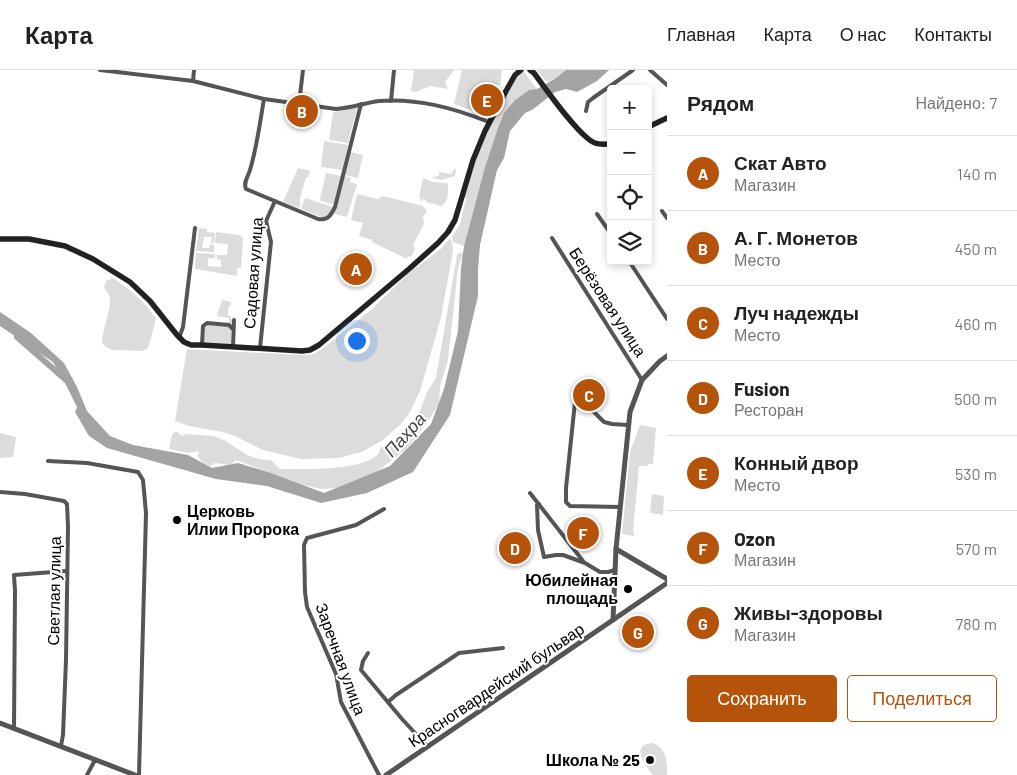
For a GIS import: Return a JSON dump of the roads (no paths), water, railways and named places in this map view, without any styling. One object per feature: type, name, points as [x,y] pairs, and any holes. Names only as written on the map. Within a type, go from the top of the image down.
[{"type":"main road","points":[[0,240],[29,239],[65,246],[93,259],[130,282],[150,301],[179,338],[187,344],[302,351],[314,348],[372,301],[448,232],[454,220],[473,160],[489,122],[520,70]]},
{"type":"main road","points":[[532,72],[584,136],[596,143],[607,144]]},
{"type":"main road","points":[[652,125],[667,118]]},
{"type":"street","points":[[100,70],[194,81],[264,98],[336,109],[391,100],[439,105],[489,122]]},
{"type":"street","points":[[194,70],[194,81]]},
{"type":"street","points":[[299,104],[303,70]]},
{"type":"street","points":[[391,100],[394,70]]},
{"type":"street","points":[[586,111],[588,102],[633,70]]},
{"type":"street","points":[[650,70],[667,85]]},
{"type":"street","points":[[264,98],[258,138],[250,171],[244,185],[250,191],[323,220],[329,217],[335,207],[361,104]]},
{"type":"street","name":"Садовая улица","points":[[260,348],[271,242],[266,221],[275,201]]},
{"type":"street","points":[[662,211],[667,218]]},
{"type":"street","points":[[597,214],[607,228]]},
{"type":"street","points":[[179,338],[183,327],[195,228]]},
{"type":"street","name":"Берёзовая улица","points":[[552,238],[642,380]]},
{"type":"street","points":[[632,265],[667,319]]},
{"type":"street","points":[[233,347],[234,320]]},
{"type":"street","points":[[202,346],[203,326],[207,323],[229,325],[233,329]]},
{"type":"street","points":[[613,620],[616,549],[628,424],[642,380],[667,356]]},
{"type":"street","points":[[620,507],[570,506],[566,502],[575,402],[579,400],[584,402],[604,422],[628,424]]},
{"type":"street","points":[[0,722],[137,775],[146,513],[143,480],[138,472],[87,463],[48,460]]},
{"type":"street","name":"Светлая улица","points":[[0,492],[24,494],[67,504],[66,660],[61,746]]},
{"type":"street","points":[[530,494],[584,563]]},
{"type":"street","points":[[539,504],[537,505],[538,530],[544,557],[563,555],[600,572],[615,570]]},
{"type":"street","name":"Заречная улица","points":[[379,775],[341,702],[336,674],[307,606],[304,545],[307,538],[356,524],[384,509]]},
{"type":"street","points":[[616,549],[667,581]]},
{"type":"street","points":[[14,728],[14,575],[66,571]]},
{"type":"street","name":"Красногвардейский бульвар","points":[[386,775],[667,581]]},
{"type":"street","points":[[388,702],[459,653],[503,648]]},
{"type":"street","points":[[368,654],[363,661],[361,670],[428,747]]},
{"type":"street","points":[[87,775],[95,760]]},
{"type":"waterway","name":"Пахра","points":[[17,337],[66,380]]},
{"type":"place","name":"Конный двор","points":[[487,100]]},
{"type":"place","name":"А. Г. Монетов","points":[[302,111]]},
{"type":"place","name":"Скат Авто","points":[[356,269]]},
{"type":"place","name":"Луч надежды","points":[[589,395]]},
{"type":"place","name":"Церковь Илии Пророка","points":[[177,520]]},
{"type":"place","name":"Ozon","points":[[583,533]]},
{"type":"place","name":"Fusion","points":[[515,548]]},
{"type":"place","name":"Юбилейная площадь","points":[[628,589]]},
{"type":"place","name":"Живы-здоровы","points":[[638,632]]},
{"type":"place","name":"Школа № 25","points":[[650,760]]}]
